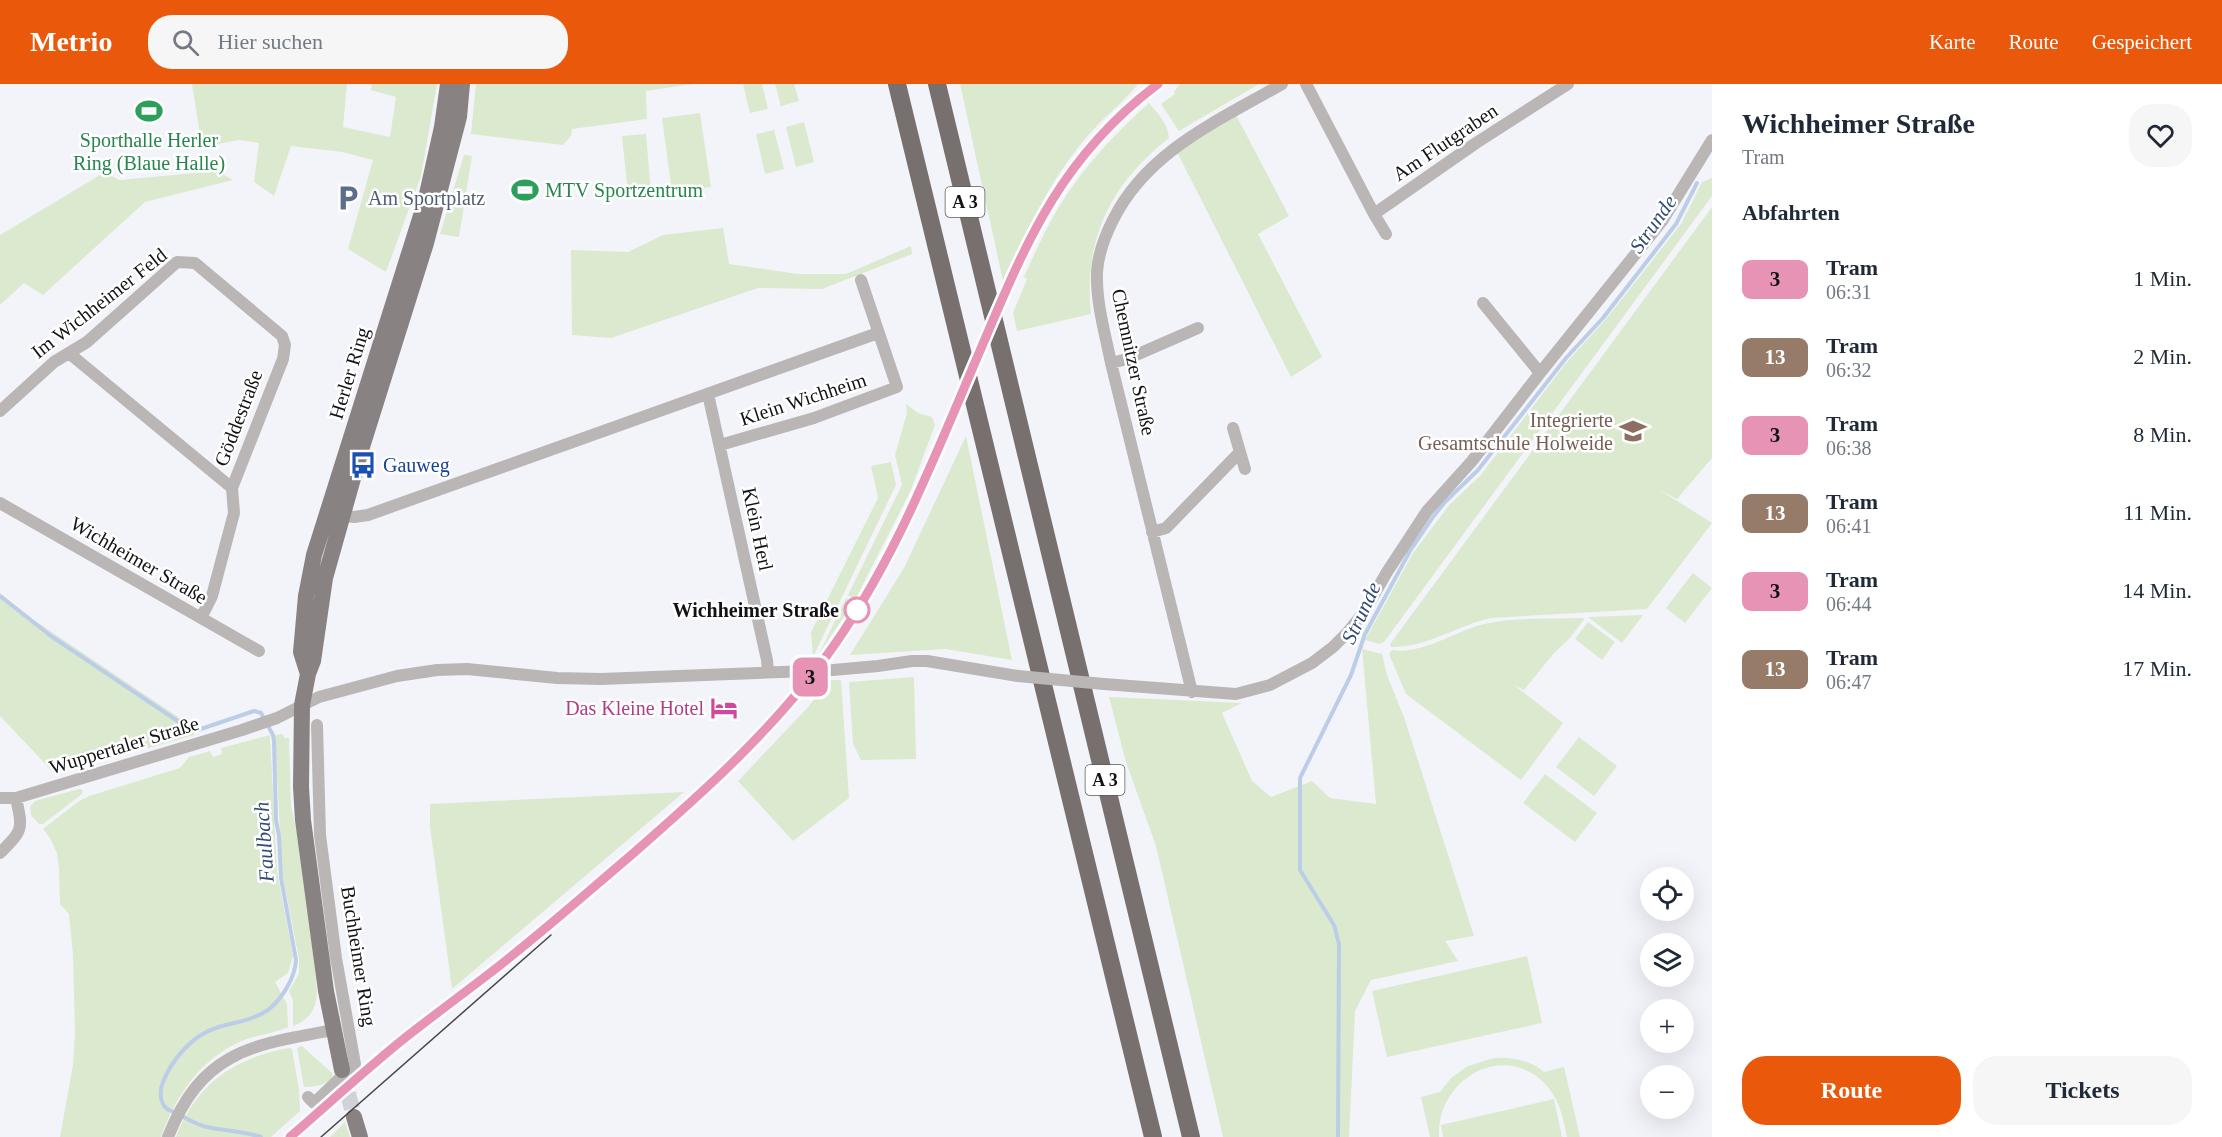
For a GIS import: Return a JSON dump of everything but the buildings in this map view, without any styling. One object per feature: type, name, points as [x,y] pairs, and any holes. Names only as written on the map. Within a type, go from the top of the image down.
[{"type":"highway","name":"A 3","points":[[897,84],[1153,1137]]},
{"type":"highway","name":"A 3","points":[[937,84],[1191,1137]]},
{"type":"main road","name":"Herler Ring","points":[[302,705],[313,661],[335,515],[425,202],[442,128],[448,84]]},
{"type":"main road","name":"Herler Ring","points":[[335,515],[361,450],[426,243],[459,117],[462,84]]},
{"type":"main road","name":"Buchheimer Ring","points":[[302,705],[309,788],[303,820],[333,1030],[342,1070]]},
{"type":"main road","points":[[354,1117],[360,1137]]},
{"type":"street","name":"Chemnitzer Straße","points":[[1192,692],[1111,363],[1100,311],[1097,270],[1106,233],[1121,203],[1134,184],[1156,162],[1203,129],[1282,84]]},
{"type":"street","points":[[1306,84],[1386,234]]},
{"type":"street","name":"Am Flutgraben","points":[[1374,214],[1478,141],[1569,84]]},
{"type":"street","points":[[302,705],[386,679],[437,670],[467,669],[557,678],[601,679],[833,670],[920,661],[1018,676],[1192,692],[1236,694],[1270,685],[1312,663],[1347,633],[1364,612],[1427,511],[1472,461],[1662,221],[1712,140]]},
{"type":"street","name":"Im Wichheimer Feld","points":[[0,411],[54,362],[87,342],[172,265],[182,261],[195,263],[282,336]]},
{"type":"street","points":[[335,515],[368,515],[878,333],[861,280]]},
{"type":"street","points":[[1483,303],[1540,373]]},
{"type":"street","points":[[1111,363],[1127,359],[1198,328]]},
{"type":"street","name":"Klein Wichheim","points":[[720,445],[813,418],[897,387],[878,333]]},
{"type":"street","name":"Göddestraße","points":[[201,618],[212,596],[234,513],[232,488],[283,358],[285,345],[282,336]]},
{"type":"street","points":[[70,354],[232,488]]},
{"type":"street","name":"Klein Herl","points":[[708,394],[768,672]]},
{"type":"street","points":[[1233,428],[1245,469]]},
{"type":"street","points":[[1152,532],[1166,528],[1240,452]]},
{"type":"street","name":"Wichheimer Straße","points":[[0,503],[259,651]]},
{"type":"street","name":"Wuppertaler Straße","points":[[0,798],[16,798],[259,725],[302,705]]},
{"type":"street","name":"Buchheimer Ring","points":[[308,1097],[314,1103],[356,1064],[336,958],[320,835],[309,788],[316,725]]},
{"type":"street","points":[[0,853],[20,830],[21,822],[16,798]]},
{"type":"street","points":[[168,1137],[182,1105],[192,1091],[209,1073],[228,1059],[265,1043],[333,1030]]},
{"type":"green space","points":[[192,84],[347,84],[343,127],[390,137],[396,97],[371,90],[372,84],[437,84],[421,176],[386,272],[348,249],[373,160],[342,152],[291,146],[274,196],[254,182],[259,143],[239,140],[202,147]]},
{"type":"green space","points":[[476,84],[692,84],[646,91],[647,119],[572,129],[571,136],[563,145],[471,134]]},
{"type":"green space","points":[[743,84],[762,84],[768,109],[750,113]]},
{"type":"green space","points":[[775,84],[794,84],[799,101],[781,106]]},
{"type":"green space","points":[[960,84],[1138,84],[1093,130],[1066,164],[1042,202],[1003,281]]},
{"type":"green space","points":[[1180,84],[1259,84],[1179,131],[1161,104],[1175,94]]},
{"type":"green space","points":[[1149,103],[1164,123],[1169,138],[1131,174],[1105,215],[1092,262],[1091,314],[1017,331],[1013,313],[1027,279],[1024,277],[1052,219],[1072,187],[1096,157]]},
{"type":"green space","points":[[700,113],[711,187],[672,192],[662,118]]},
{"type":"green space","points":[[1236,115],[1289,216],[1258,234],[1322,357],[1291,377],[1177,152]]},
{"type":"green space","points":[[804,122],[814,162],[796,167],[786,127]]},
{"type":"green space","points":[[774,130],[784,169],[765,174],[756,134]]},
{"type":"green space","points":[[646,134],[651,192],[628,194],[622,136]]},
{"type":"green space","points":[[464,155],[472,156],[459,237],[440,234]]},
{"type":"green space","points":[[217,171],[233,180],[145,202],[43,295],[24,283],[0,305],[0,235],[105,172],[119,180]]},
{"type":"green space","points":[[1712,178],[1712,196],[1384,642],[1379,644],[1365,640],[1413,553],[1450,504],[1480,476],[1566,363],[1606,319],[1681,224],[1702,182]]},
{"type":"green space","points":[[1712,207],[1712,458],[1677,499],[1658,489],[1712,523],[1647,609],[1491,618],[1417,644],[1391,647],[1390,644]]},
{"type":"green space","points":[[723,228],[729,264],[798,274],[846,274],[911,246],[912,254],[822,289],[758,288],[611,338],[572,335],[571,250],[628,252],[663,235]]},
{"type":"green space","points":[[906,404],[918,413],[932,417],[935,425],[910,492],[855,600],[848,595],[902,485],[895,455],[907,413]]},
{"type":"green space","points":[[966,436],[1012,660],[945,649],[850,655],[904,568]]},
{"type":"green space","points":[[891,462],[896,485],[813,657],[811,632],[878,498],[871,466]]},
{"type":"green space","points":[[1693,573],[1712,588],[1685,623],[1666,608]]},
{"type":"green space","points":[[0,593],[34,620],[193,727],[194,735],[149,748],[141,746],[53,772],[0,716]]},
{"type":"green space","points":[[846,598],[853,603],[819,654]]},
{"type":"green space","points":[[1643,615],[1622,643],[1588,617]]},
{"type":"green space","points":[[1585,618],[1524,690],[1514,685],[1563,723],[1521,780],[1406,694],[1389,654],[1392,650],[1403,651],[1426,646],[1484,624],[1521,619]]},
{"type":"green space","points":[[1588,622],[1615,642],[1602,660],[1575,639]]},
{"type":"green space","points":[[1362,649],[1382,654],[1474,936],[1445,941],[1458,961],[1371,980],[1355,1011],[1349,1137],[1223,1137],[1156,846],[1126,762],[1109,697],[1242,703],[1222,713],[1252,781],[1271,797],[1312,781],[1330,798],[1376,804]]},
{"type":"green space","points":[[914,677],[916,759],[861,760],[853,744],[849,682]]},
{"type":"green space","points":[[829,680],[841,680],[849,798],[793,841],[738,781],[809,706]]},
{"type":"green space","points":[[283,734],[284,738],[289,738],[291,806],[306,872],[317,992],[311,1013],[293,1026],[293,1000],[289,991],[299,973],[299,959],[282,872],[275,735]]},
{"type":"green space","points":[[270,735],[277,871],[293,956],[288,973],[275,982],[287,1004],[288,1027],[244,1040],[229,1047],[203,1067],[182,1093],[161,1137],[60,1137],[73,1065],[75,1033],[73,955],[69,914],[60,904],[57,853],[43,829],[89,796],[180,768],[189,757],[210,751],[213,757],[222,754],[221,748]]},
{"type":"green space","points":[[1579,737],[1617,766],[1594,796],[1556,767]]},
{"type":"green space","points":[[1545,774],[1597,813],[1575,842],[1523,803]]},
{"type":"green space","points":[[79,789],[83,790],[82,794],[43,824],[39,824],[31,815],[30,807],[35,801]]},
{"type":"green space","points":[[684,792],[452,989],[430,827],[430,804]]},
{"type":"green space","points":[[1527,956],[1542,1023],[1387,1057],[1372,991]]},
{"type":"green space","points":[[302,1046],[332,1073],[333,1078],[320,1085],[304,1087],[297,1048]]},
{"type":"green space","points":[[292,1049],[300,1111],[271,1137],[176,1137],[194,1102],[219,1076],[251,1059]]},
{"type":"green space","points":[[1494,1058],[1520,1060],[1544,1072],[1564,1067],[1580,1137],[1567,1137],[1558,1104],[1547,1086],[1530,1072],[1512,1066],[1494,1066],[1476,1072],[1461,1083],[1449,1098],[1441,1116],[1439,1137],[1430,1137],[1421,1097],[1440,1092],[1451,1078],[1468,1066]]},
{"type":"green space","points":[[1554,1099],[1562,1137],[1443,1137],[1441,1125]]},
{"type":"green space","points":[[345,1122],[350,1137],[330,1137]]},
{"type":"waterway","name":"Strunde","points":[[1338,1137],[1339,944],[1334,925],[1300,870],[1300,778],[1351,675],[1365,634],[1410,551],[1445,502],[1478,470],[1566,358],[1603,318],[1676,224],[1697,183]]},
{"type":"waterway","name":"Faulbach","points":[[0,596],[51,636],[188,728],[195,731],[254,711],[261,713],[273,735],[281,878],[296,960],[293,974],[283,994],[268,1010],[249,1019],[207,1031],[191,1042],[167,1073],[161,1091],[161,1099],[166,1108],[196,1123],[261,1137]]},
{"type":"tunnel","points":[[342,1070],[354,1117]]},
{"type":"tram line","points":[[290,1137],[412,1032],[526,945],[656,834],[733,763],[803,686],[849,623],[891,551],[927,476],[1010,280],[1047,208],[1094,143],[1123,113],[1158,84]]},
{"type":"tram line","name":"3","points":[[290,1137],[398,1043],[553,922],[671,821],[731,766],[789,704],[841,636],[890,554],[910,514],[1018,262],[1046,207],[1092,144],[1126,110],[1158,84]]},
{"type":"tram line","points":[[321,1137],[551,935]]},
{"type":"place","name":"Sporthalle Herler Ring (Blaue Halle)","points":[[149,111]]},
{"type":"place","name":"MTV Sportzentrum","points":[[525,190]]},
{"type":"place","name":"Am Sportplatz","points":[[348,198]]},
{"type":"place","name":"Integrierte Gesamtschule Holweide","points":[[1633,431]]},
{"type":"place","name":"Gauweg","points":[[363,465]]},
{"type":"place","name":"Wichheimer Straße","points":[[857,610]]},
{"type":"place","name":"Das Kleine Hotel","points":[[724,708]]}]
